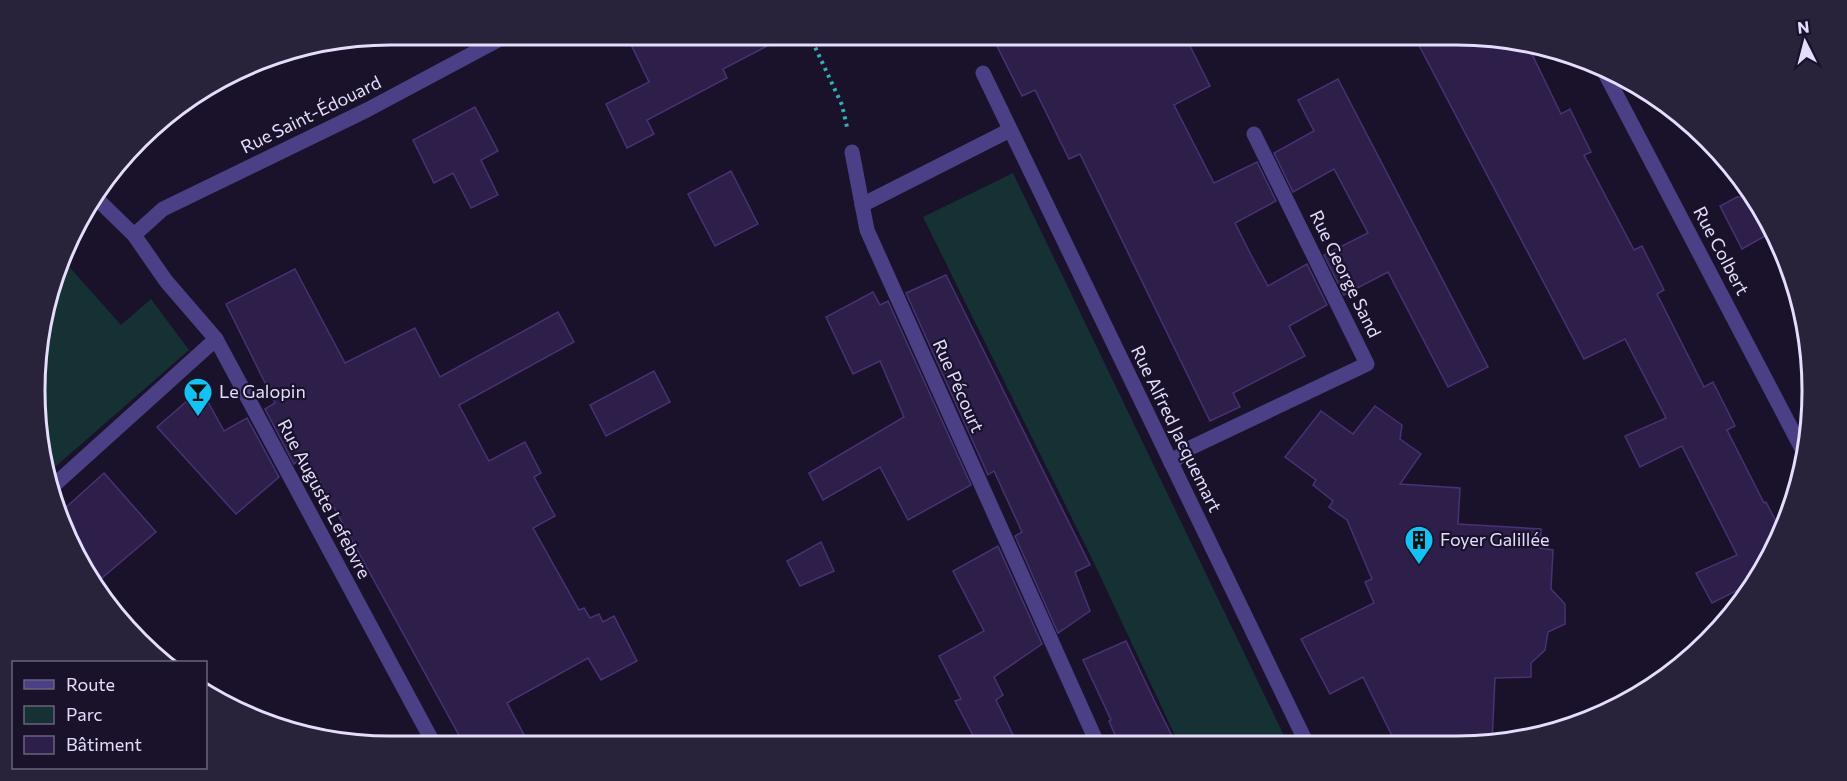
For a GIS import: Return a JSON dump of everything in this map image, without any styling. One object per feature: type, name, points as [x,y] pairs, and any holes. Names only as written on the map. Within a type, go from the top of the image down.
[{"type":"street","name":"Rue Saint-Édouard","points":[[134,235],[163,209],[367,110],[488,45]]},
{"type":"street","name":"Rue Alfred Jacquemart","points":[[983,73],[1302,736]]},
{"type":"street","name":"Rue Colbert","points":[[1609,81],[1798,441]]},
{"type":"street","points":[[862,205],[1010,130]]},
{"type":"street","name":"Rue George Sand","points":[[1171,463],[1190,447],[1367,364],[1254,134]]},
{"type":"street","name":"Rue Pécourt","points":[[852,152],[867,231],[1094,736]]},
{"type":"street","name":"Rue Auguste Lefebvre","points":[[101,203],[134,235],[166,281],[216,339],[430,736]]},
{"type":"street","points":[[58,482],[216,339]]},
{"type":"path","points":[[814,45],[842,105],[852,152]]},
{"type":"green space","points":[[1013,173],[1284,736],[1175,736],[1095,565],[923,217]]},
{"type":"green space","points":[[68,266],[121,325],[151,299],[189,350],[54,468],[46,413],[46,368],[52,323]]},
{"type":"building","points":[[631,45],[769,45],[723,69],[727,78],[647,120],[654,134],[627,148],[606,104],[649,82]]},
{"type":"building","points":[[996,45],[1190,45],[1210,86],[1174,105],[1214,183],[1257,162],[1276,201],[1235,223],[1251,255],[1268,286],[1307,264],[1327,305],[1289,326],[1305,356],[1233,393],[1240,407],[1210,421],[1080,154],[1069,159],[1035,90],[1022,96]]},
{"type":"building","points":[[1419,45],[1479,46],[1532,54],[1561,114],[1570,109],[1591,152],[1584,155],[1634,250],[1642,246],[1664,290],[1657,294],[1704,387],[1713,382],[1735,426],[1727,430],[1764,503],[1766,502],[1776,522],[1756,563],[1739,590],[1712,603],[1696,573],[1737,555],[1682,446],[1640,467],[1625,436],[1666,418],[1625,339],[1584,359]]},
{"type":"building","points":[[1338,79],[1488,367],[1448,387],[1388,272],[1344,295],[1324,255],[1368,233],[1334,169],[1293,192],[1274,153],[1314,131],[1298,100]]},
{"type":"building","points":[[475,107],[498,151],[481,160],[498,195],[471,208],[453,173],[434,183],[413,140]]},
{"type":"building","points":[[731,171],[758,224],[715,246],[688,194]]},
{"type":"building","points":[[1737,197],[1743,197],[1765,236],[1742,249],[1720,206]]},
{"type":"building","points":[[295,269],[345,363],[415,328],[440,377],[558,312],[574,342],[459,405],[489,461],[525,442],[541,473],[534,477],[555,516],[533,528],[579,610],[584,608],[590,618],[599,614],[603,622],[614,616],[637,661],[601,680],[588,658],[507,703],[525,736],[460,736],[305,455],[294,464],[265,409],[275,403],[226,304]]},
{"type":"building","points":[[946,275],[1090,565],[1075,572],[1090,611],[1058,633],[1015,536],[1022,532],[994,471],[988,475],[906,293]]},
{"type":"building","points":[[873,292],[880,305],[888,301],[971,485],[908,520],[880,467],[823,500],[809,473],[904,417],[880,361],[853,374],[826,317]]},
{"type":"building","points":[[654,371],[670,402],[606,436],[590,405]]},
{"type":"building","points":[[201,389],[224,431],[247,418],[279,477],[236,514],[157,427]]},
{"type":"building","name":"Foyer Galillée","points":[[1375,406],[1402,425],[1400,439],[1421,454],[1400,484],[1460,488],[1458,524],[1541,529],[1540,548],[1553,550],[1551,589],[1565,604],[1565,624],[1548,632],[1545,650],[1531,663],[1531,677],[1495,678],[1492,734],[1392,736],[1363,677],[1330,694],[1301,639],[1374,603],[1365,582],[1372,579],[1347,520],[1329,507],[1333,501],[1313,485],[1316,480],[1285,457],[1321,411],[1353,434]]},
{"type":"building","points":[[104,473],[156,532],[102,578],[91,563],[65,508]]},
{"type":"building","points":[[821,542],[834,571],[800,586],[787,561]]},
{"type":"building","points":[[998,546],[1042,644],[994,677],[1003,695],[996,700],[1014,736],[973,736],[955,701],[961,699],[939,656],[984,631],[953,571]]},
{"type":"building","points":[[1126,641],[1172,736],[1116,736],[1109,721],[1111,720],[1083,660]]},
{"type":"place","name":"Le Galopin","points":[[198,418]]},
{"type":"place","name":"Foyer Galillée","points":[[1419,566]]}]
